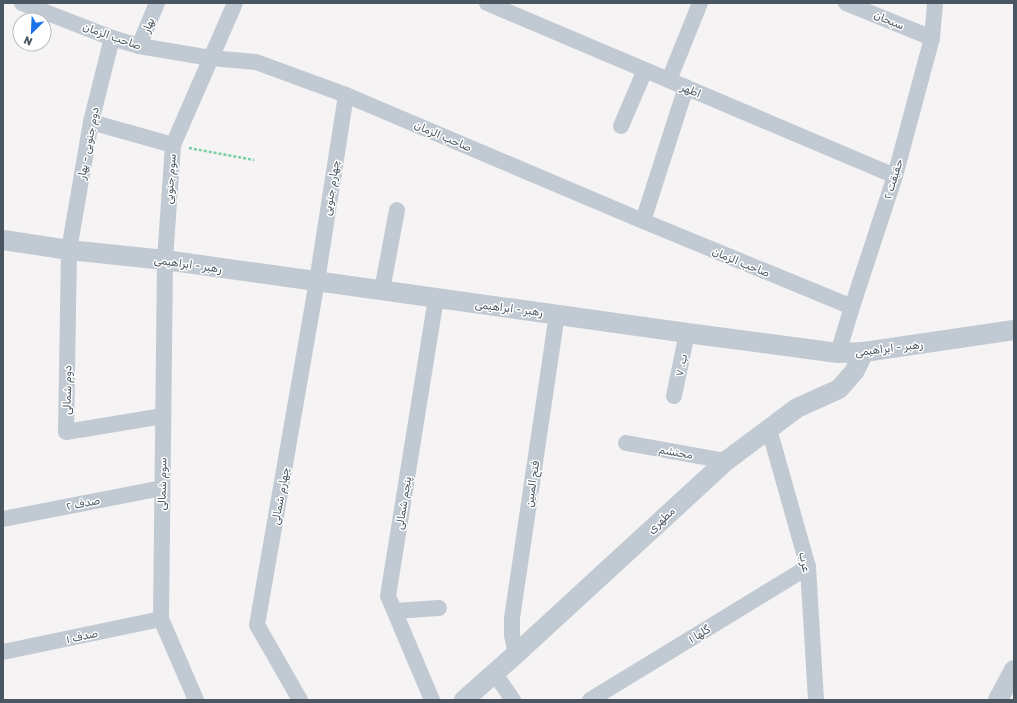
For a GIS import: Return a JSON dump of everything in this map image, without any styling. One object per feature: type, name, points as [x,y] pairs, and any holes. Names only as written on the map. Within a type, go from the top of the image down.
[{"type":"street","name":"صاحب الزمان","points":[[22,3],[112,38],[139,46],[211,58],[256,62],[346,95],[642,222],[852,308]]},
{"type":"street","name":"بهار","points":[[139,46],[157,3]]},
{"type":"street","name":"سوم جنوبی","points":[[164,260],[173,145],[235,3]]},
{"type":"street","name":"اطهر","points":[[487,3],[895,176]]},
{"type":"street","points":[[669,80],[700,3]]},
{"type":"street","name":"سبحان","points":[[846,3],[932,38]]},
{"type":"street","name":"حقیقت ۲","points":[[838,353],[895,176],[932,38],[935,3]]},
{"type":"street","name":"دوم جنوبی - بهار","points":[[70,250],[91,122],[112,38]]},
{"type":"street","points":[[621,126],[645,70]]},
{"type":"street","points":[[642,222],[686,87]]},
{"type":"street","name":"چهارم جنوبی","points":[[316,281],[346,95]]},
{"type":"street","points":[[91,122],[173,145]]},
{"type":"street","points":[[382,290],[396,210]]},
{"type":"street","name":"رهبر - ابراهیمی","points":[[3,240],[70,250],[164,260],[838,353],[864,352],[1014,330]]},
{"type":"street","name":"دوم شمالی","points":[[70,250],[66,432],[163,416]]},
{"type":"street","name":"سوم شمالی","points":[[164,260],[161,619],[196,700]]},
{"type":"street","name":"چهارم شمالی","points":[[300,700],[257,625],[316,281]]},
{"type":"street","name":"پنجم شمالی","points":[[432,700],[388,596],[436,298]]},
{"type":"street","name":"فتح المبین","points":[[516,654],[512,635],[512,618],[557,314]]},
{"type":"street","name":"ب. ۷","points":[[674,396],[687,333]]},
{"type":"street","name":"مطهری","points":[[464,700],[495,674],[726,460],[797,408],[839,389],[854,372],[864,352]]},
{"type":"street","name":"عرب","points":[[769,429],[808,567],[814,699]]},
{"type":"street","name":"محتشم","points":[[626,443],[726,460]]},
{"type":"street","name":"صدف ۲","points":[[3,519],[162,488]]},
{"type":"street","name":"گلها ۱","points":[[590,700],[808,567]]},
{"type":"street","points":[[395,611],[439,608]]},
{"type":"street","name":"صدف ۱","points":[[3,652],[161,619]]},
{"type":"street","points":[[998,700],[1014,670]]},
{"type":"street","points":[[495,674],[513,700]]},
{"type":"path","points":[[173,145],[254,160]]}]
